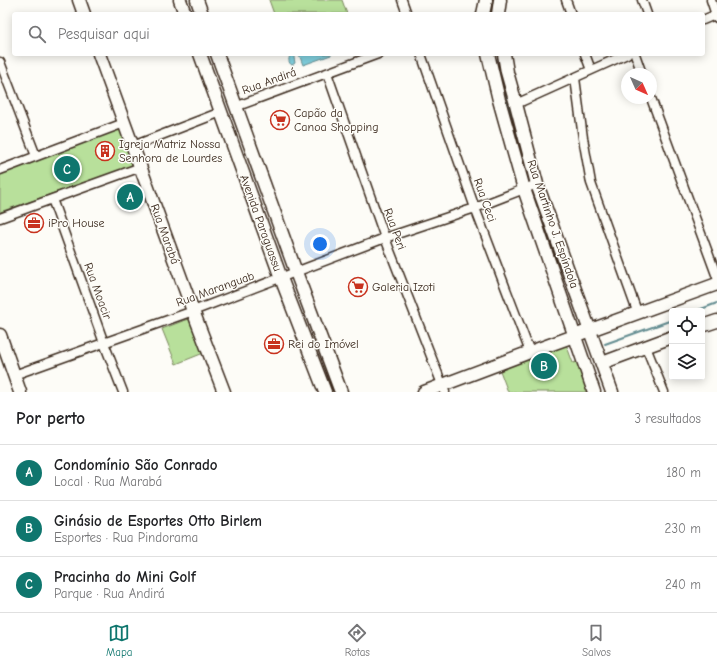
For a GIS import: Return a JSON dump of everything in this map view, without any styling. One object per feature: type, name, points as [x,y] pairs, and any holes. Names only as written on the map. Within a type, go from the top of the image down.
[{"type":"main road","points":[[79,0],[83,12]]},
{"type":"main road","points":[[180,0],[184,12]]},
{"type":"main road","points":[[197,0],[201,12]]},
{"type":"main road","points":[[483,12],[486,0]]},
{"type":"main road","name":"Rua Marabá","points":[[100,56],[224,392]]},
{"type":"main road","name":"Avenida Paraguassu","points":[[201,56],[281,278],[325,392]]},
{"type":"main road","name":"Avenida Paraguassu","points":[[218,56],[235,107],[341,392]]},
{"type":"main road","name":"Rua Martinho J. Espíndola","points":[[488,56],[524,189],[594,392]]},
{"type":"main road","name":"Rua Martinho J. Espíndola","points":[[504,56],[507,72],[537,184],[602,363],[610,392]]},
{"type":"main road","points":[[424,392],[444,388],[530,352],[717,284]]},
{"type":"main road","points":[[705,325],[717,321]]},
{"type":"main road","points":[[0,335],[2,350],[20,392]]},
{"type":"main road","points":[[602,363],[669,338]]},
{"type":"street","points":[[402,0],[406,12]]},
{"type":"street","points":[[566,0],[570,12]]},
{"type":"street","points":[[642,0],[646,12]]},
{"type":"street","points":[[705,19],[717,16],[711,0]]},
{"type":"street","name":"Rua Andirá","points":[[235,107],[373,56]]},
{"type":"street","name":"Rua Ceci","points":[[422,56],[475,208],[530,352]]},
{"type":"street","points":[[586,56],[591,70]]},
{"type":"street","points":[[516,104],[622,56]]},
{"type":"street","points":[[636,56],[640,68]]},
{"type":"street","points":[[0,62],[36,156]]},
{"type":"street","name":"Rua Peri","points":[[327,73],[385,238],[444,388]]},
{"type":"street","points":[[575,78],[591,183],[638,314]]},
{"type":"street","points":[[653,104],[717,277]]},
{"type":"street","points":[[133,146],[221,112]]},
{"type":"street","points":[[0,170],[124,123]]},
{"type":"street","points":[[0,218],[141,168]]},
{"type":"street","name":"Rua Maranguab","points":[[14,375],[193,311],[385,238],[475,208],[537,184]]},
{"type":"street","name":"Rua Moacir","points":[[52,199],[123,392]]},
{"type":"street","points":[[646,347],[664,392]]},
{"type":"green space","points":[[269,0],[342,0],[346,12],[273,12]]},
{"type":"green space","points":[[121,129],[134,165],[0,212],[0,173]]},
{"type":"green space","points":[[193,317],[206,352],[176,364],[162,329]]},
{"type":"green space","points":[[566,344],[573,363],[580,361],[584,372],[581,374],[587,391],[508,392],[499,368]]},
{"type":"water","points":[[294,56],[295,63],[292,65],[290,63],[289,57]]},
{"type":"water","points":[[300,56],[328,56],[303,65]]},
{"type":"waterway","points":[[498,56],[499,63]]},
{"type":"waterway","points":[[503,79],[509,107],[530,180]]},
{"type":"waterway","points":[[533,190],[558,260]]},
{"type":"waterway","points":[[704,308],[717,303]]},
{"type":"waterway","points":[[605,344],[669,321]]},
{"type":"place","name":"Capão da Canoa Shopping","points":[[280,120]]},
{"type":"place","name":"Igreja Matriz Nossa Senhora de Lourdes","points":[[105,151]]},
{"type":"place","name":"Pracinha do Mini Golf","points":[[67,169]]},
{"type":"place","name":"Condomínio São Conrado","points":[[130,197]]},
{"type":"place","name":"iPro House","points":[[34,223]]},
{"type":"place","name":"Galeria Izoti","points":[[358,287]]},
{"type":"place","name":"Rei do Imóvel","points":[[274,344]]},
{"type":"place","name":"Ginásio de Esportes Otto Birlem","points":[[544,366]]}]
